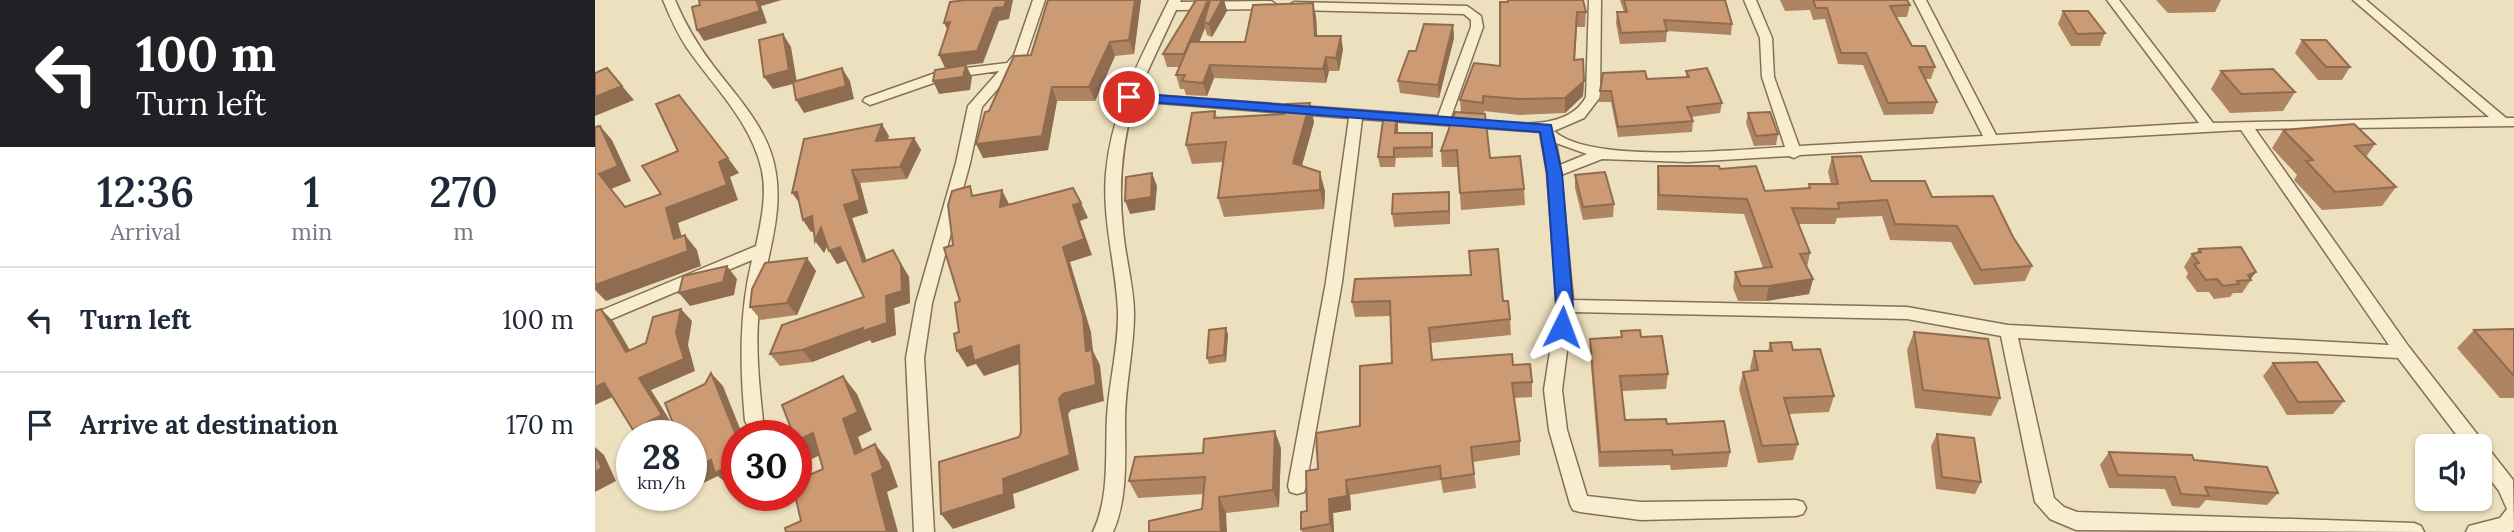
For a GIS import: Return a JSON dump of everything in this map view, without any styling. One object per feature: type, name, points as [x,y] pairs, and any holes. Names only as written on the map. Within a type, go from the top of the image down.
[{"type":"street","points":[[669,0],[696,55],[723,87],[755,136],[770,173],[765,248],[753,292],[749,341],[754,420]]},
{"type":"street","points":[[924,532],[915,358],[924,303],[963,163],[975,106],[1011,66],[1027,42],[1039,0]]},
{"type":"street","points":[[1467,10],[1478,0]]},
{"type":"street","points":[[1548,132],[1576,119],[1588,108],[1593,96],[1595,0]]},
{"type":"street","points":[[1750,0],[1766,38],[1768,77],[1794,153]]},
{"type":"street","points":[[1920,0],[1992,140]]},
{"type":"street","points":[[2113,0],[2210,128]]},
{"type":"street","points":[[2359,0],[2510,126]]},
{"type":"street","points":[[1103,532],[1109,519],[1116,466],[1117,417],[1126,312],[1115,228],[1113,177],[1118,133],[1129,97],[1175,3],[1315,3],[1467,10],[1477,19],[1478,27],[1443,121]]},
{"type":"street","points":[[870,101],[946,74],[1011,66]]},
{"type":"street","points":[[1129,97],[1443,121],[1548,132],[1600,154],[1688,157],[2245,125],[2510,126]]},
{"type":"street","points":[[1297,486],[1334,282],[1356,115]]},
{"type":"street","points":[[2245,125],[2403,352],[2466,434]]},
{"type":"street","points":[[1548,132],[1565,306],[1553,390],[1558,430],[1580,504],[1641,512],[1795,508]]},
{"type":"street","points":[[1554,173],[1600,154]]},
{"type":"street","points":[[595,320],[765,248]]},
{"type":"street","points":[[1565,306],[1906,313],[2008,331],[2403,352]]},
{"type":"street","points":[[2008,331],[2045,502],[2057,513],[2076,521],[2414,532]]},
{"type":"street","points":[[2492,468],[2506,486],[2514,504]]},
{"type":"street","points":[[2476,532],[2506,525],[2514,515]]},
{"type":"building","points":[[699,0],[756,0],[760,11],[697,30],[692,7],[700,5]]},
{"type":"building","points":[[1006,0],[1004,7],[994,8],[977,51],[939,55],[950,22],[944,23],[950,2]]},
{"type":"building","points":[[1048,0],[1135,0],[1129,40],[1110,42],[1089,87],[1052,87],[1042,136],[976,144],[985,112],[989,111],[1014,56],[1031,55]]},
{"type":"building","points":[[1196,0],[1208,0],[1184,54],[1163,54]]},
{"type":"building","points":[[1210,0],[1222,0],[1209,24],[1204,22]]},
{"type":"building","points":[[1583,0],[1586,12],[1577,12],[1574,60],[1583,59],[1584,81],[1565,98],[1519,99],[1483,96],[1483,103],[1460,100],[1474,63],[1500,66],[1500,2]]},
{"type":"building","points":[[1624,0],[1725,0],[1732,24],[1664,20],[1667,31],[1621,33],[1617,12],[1627,12]]},
{"type":"building","points":[[1813,0],[1907,0],[1910,5],[1890,6],[1912,46],[1925,46],[1935,67],[1919,67],[1937,102],[1888,103],[1866,53],[1841,53],[1827,8],[1816,8]]},
{"type":"building","points":[[1313,3],[1315,36],[1341,36],[1336,58],[1326,57],[1323,69],[1210,65],[1203,83],[1182,81],[1185,75],[1176,75],[1190,42],[1245,42],[1253,5]]},
{"type":"building","points":[[2063,11],[2088,11],[2105,33],[2077,34]]},
{"type":"building","points":[[1424,24],[1453,25],[1438,85],[1398,81],[1409,51],[1416,51]]},
{"type":"building","points":[[783,34],[789,70],[764,77],[759,40]]},
{"type":"building","points":[[2302,40],[2326,40],[2350,67],[2326,67]]},
{"type":"building","points":[[966,65],[963,77],[933,81],[935,70]]},
{"type":"building","points":[[607,68],[622,86],[595,97],[595,73]]},
{"type":"building","points":[[842,68],[846,86],[796,100],[793,82]]},
{"type":"building","points":[[1707,68],[1722,103],[1687,107],[1693,121],[1618,127],[1611,91],[1600,91],[1603,73],[1645,71],[1647,79],[1689,77],[1686,71]]},
{"type":"building","points":[[2273,69],[2295,92],[2241,94],[2221,71]]},
{"type":"building","points":[[679,95],[728,158],[719,162],[727,185],[666,208],[674,239],[685,235],[688,251],[595,285],[595,127],[600,126],[618,166],[599,174],[625,207],[661,194],[642,166],[678,151],[656,104]]},
{"type":"building","points":[[1310,103],[1293,163],[1320,172],[1320,190],[1218,198],[1226,142],[1186,145],[1192,113],[1215,111],[1214,118],[1284,114],[1286,104]]},
{"type":"building","points":[[1455,112],[1485,114],[1490,158],[1520,156],[1524,189],[1460,193],[1457,150],[1441,151]]},
{"type":"building","points":[[1770,112],[1778,134],[1756,136],[1748,113]]},
{"type":"building","points":[[1384,113],[1397,114],[1395,133],[1432,133],[1432,147],[1394,148],[1394,157],[1378,157]]},
{"type":"building","points":[[882,124],[876,141],[914,138],[900,167],[852,170],[860,200],[844,205],[863,262],[893,250],[901,265],[902,291],[886,296],[887,323],[863,331],[863,328],[802,350],[770,354],[782,325],[864,297],[840,247],[829,251],[821,228],[815,241],[812,216],[803,220],[797,192],[792,193],[804,139]]},
{"type":"building","points":[[2354,124],[2375,144],[2355,146],[2396,187],[2335,192],[2306,161],[2313,160],[2283,130]]},
{"type":"building","points":[[1861,156],[1871,181],[1925,181],[1932,197],[1993,196],[2013,237],[2032,266],[1981,270],[1957,226],[1895,224],[1887,200],[1838,203],[1839,209],[1792,208],[1810,253],[1800,254],[1813,279],[1769,286],[1741,286],[1735,272],[1772,267],[1747,199],[1659,195],[1658,166],[1719,166],[1720,169],[1756,166],[1765,191],[1810,188],[1809,184],[1838,184],[1832,157]]},
{"type":"building","points":[[1605,172],[1614,204],[1583,207],[1575,175]]},
{"type":"building","points":[[1152,173],[1151,197],[1125,201],[1126,177]]},
{"type":"building","points":[[970,186],[972,196],[1002,190],[1000,207],[1073,188],[1081,203],[1073,205],[1084,239],[1063,247],[1083,316],[1086,351],[1092,350],[1096,385],[1063,394],[1059,399],[1070,455],[1003,479],[1004,494],[941,514],[939,462],[1019,437],[1021,432],[1019,345],[974,361],[971,346],[957,351],[954,334],[959,332],[955,303],[960,301],[944,248],[953,245],[948,205],[952,191]]},
{"type":"building","points":[[1449,192],[1449,211],[1392,214],[1393,194]]},
{"type":"building","points":[[2241,247],[2256,272],[2248,275],[2251,280],[2223,286],[2217,279],[2206,280],[2194,264],[2199,263],[2192,254],[2201,252],[2199,249]]},
{"type":"building","points":[[1498,249],[1503,301],[1508,301],[1510,319],[1429,328],[1432,360],[1512,354],[1513,365],[1530,364],[1532,382],[1512,383],[1520,441],[1471,447],[1474,474],[1441,479],[1440,466],[1346,480],[1347,496],[1329,499],[1330,524],[1301,529],[1301,512],[1307,511],[1306,471],[1318,469],[1316,433],[1360,426],[1360,366],[1392,363],[1390,301],[1352,302],[1355,279],[1471,275],[1469,251]]},
{"type":"building","points":[[807,258],[787,303],[750,307],[752,289],[765,263]]},
{"type":"building","points":[[727,266],[723,282],[679,293],[683,276]]},
{"type":"building","points":[[601,309],[626,352],[646,343],[653,317],[681,309],[676,333],[684,359],[639,378],[662,415],[652,420],[627,420],[604,383],[595,387],[595,311]]},
{"type":"building","points":[[1226,328],[1224,355],[1207,358],[1209,330]]},
{"type":"building","points":[[2514,329],[2514,376],[2474,330]]},
{"type":"building","points":[[1640,330],[1641,337],[1662,336],[1668,374],[1620,376],[1625,420],[1666,419],[1667,424],[1724,421],[1730,452],[1673,455],[1672,450],[1600,452],[1590,339],[1622,337],[1621,331]]},
{"type":"building","points":[[1914,332],[1988,339],[2000,398],[1923,390]]},
{"type":"building","points":[[1791,342],[1793,350],[1820,349],[1834,396],[1784,398],[1798,444],[1762,446],[1743,372],[1758,370],[1754,351],[1772,351],[1770,343]]},
{"type":"building","points":[[2317,362],[2344,401],[2298,402],[2273,363]]},
{"type":"building","points":[[711,373],[730,420],[721,420],[721,470],[715,473],[711,460],[707,462],[707,420],[672,420],[665,403],[705,384]]},
{"type":"building","points":[[843,376],[858,412],[843,419],[855,454],[875,444],[883,469],[872,474],[887,532],[786,532],[785,528],[801,521],[799,511],[812,511],[812,474],[823,469],[812,433],[812,420],[788,420],[782,405]]},
{"type":"building","points":[[1275,431],[1273,490],[1219,497],[1221,532],[1149,532],[1149,521],[1202,509],[1205,477],[1129,481],[1135,457],[1203,453],[1204,439]]},
{"type":"building","points":[[1937,434],[1974,438],[1981,482],[1942,477]]},
{"type":"building","points":[[2109,452],[2192,455],[2194,460],[2267,467],[2278,493],[2205,487],[2209,496],[2181,494],[2175,477],[2118,475]]},
{"type":"building","points":[[595,455],[602,468],[595,472]]},
{"type":"route","points":[[1129,97],[1546,128],[1550,136],[1554,173],[1565,306],[1562,327]]}]
